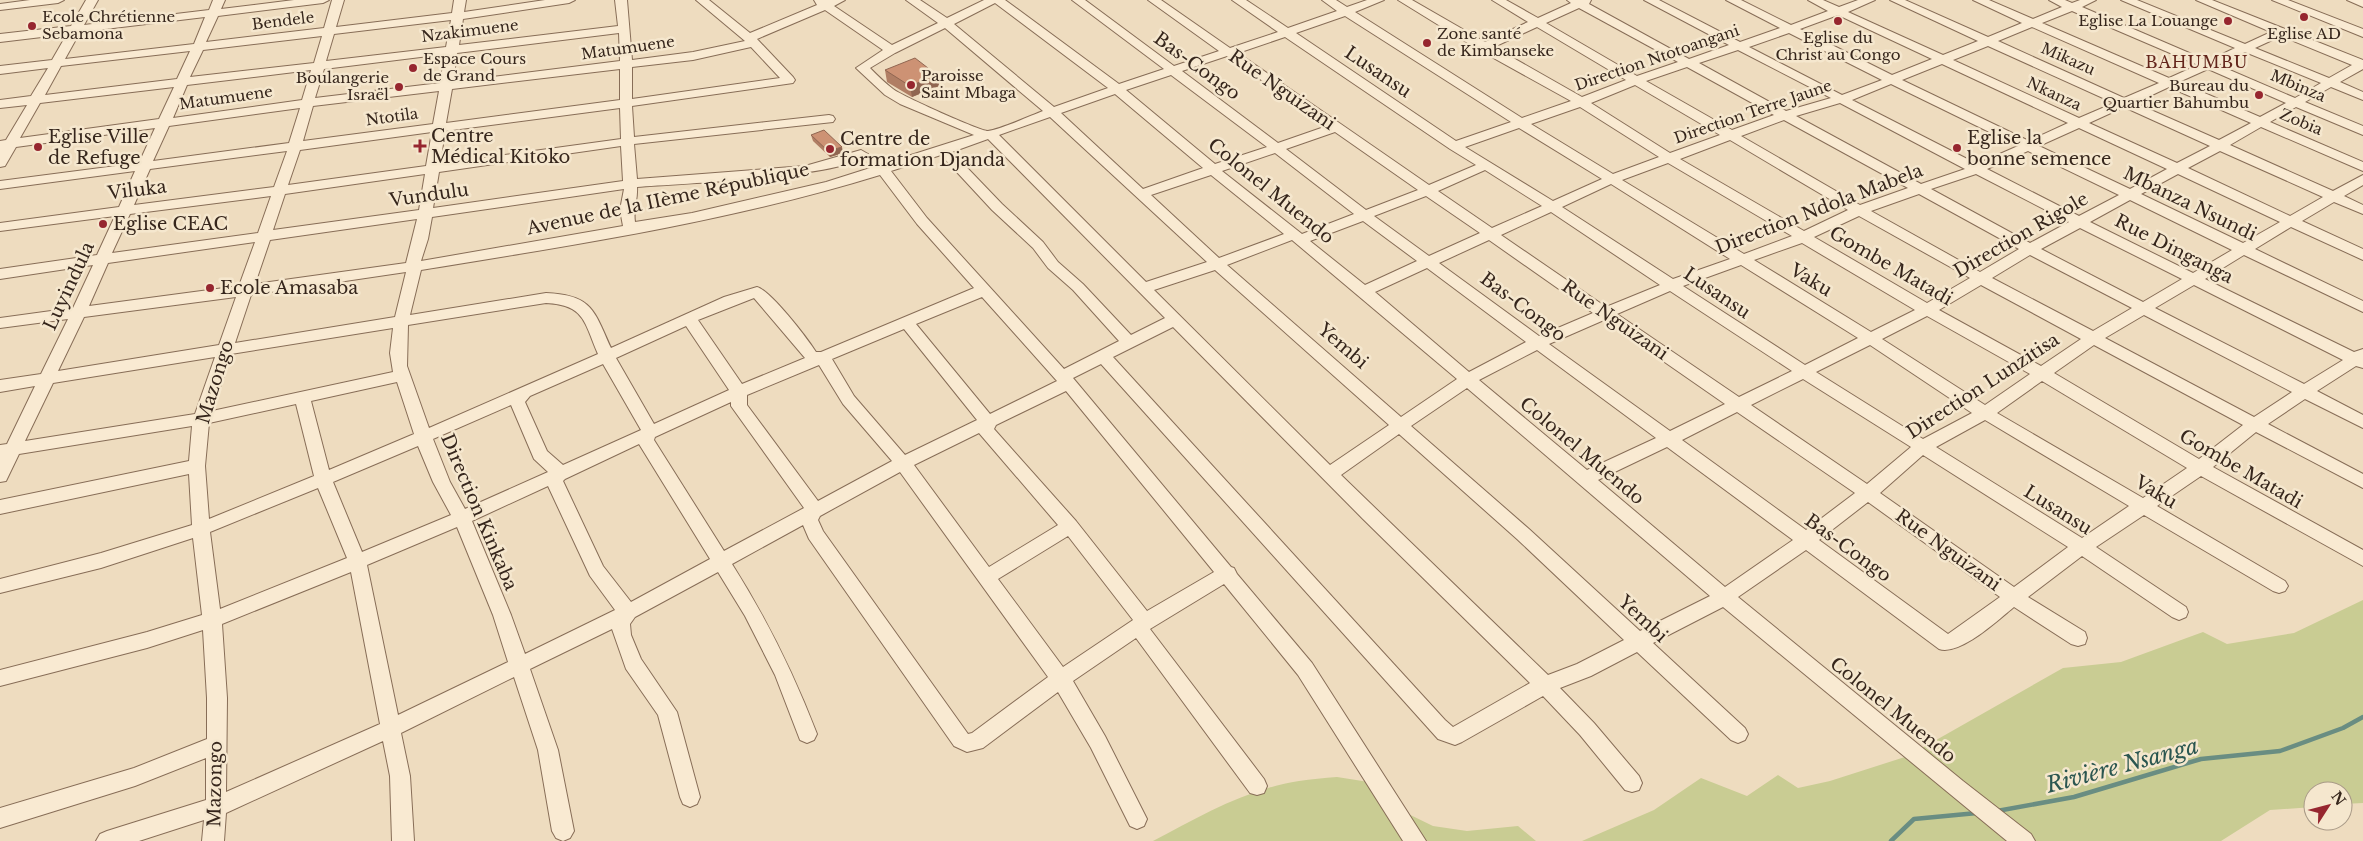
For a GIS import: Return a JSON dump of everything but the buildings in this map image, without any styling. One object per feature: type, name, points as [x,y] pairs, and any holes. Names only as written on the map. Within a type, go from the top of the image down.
[{"type":"street","points":[[0,7],[58,0]]},
{"type":"street","points":[[0,163],[5,144],[34,101],[92,0]]},
{"type":"street","points":[[0,38],[75,31],[216,6],[322,0]]},
{"type":"street","name":"Mazongo","points":[[213,841],[216,807],[217,698],[212,620],[201,529],[198,466],[201,419],[295,146],[338,0]]},
{"type":"street","name":"Bendele","points":[[0,70],[330,30],[459,8],[569,0]]},
{"type":"street","points":[[621,0],[626,65],[626,142],[631,195],[627,202],[629,225],[640,227]]},
{"type":"street","points":[[702,0],[751,41]]},
{"type":"street","name":"Matumuene","points":[[5,144],[308,103],[693,56],[751,41],[821,3],[839,0]]},
{"type":"street","name":"Yembi","points":[[912,0],[946,23],[1053,112],[1217,264],[1523,534],[1738,734]]},
{"type":"street","points":[[993,0],[863,65],[864,70],[904,101],[951,120],[971,131],[990,135],[1174,320],[1331,473],[1369,514],[1545,685],[1587,729],[1632,783]]},
{"type":"street","name":"Colonel Muendo","points":[[998,0],[1117,89],[1212,169],[1364,291],[1724,597],[1956,788],[2024,841]]},
{"type":"street","name":"Bas-Congo","points":[[1078,0],[1364,215],[1431,262],[1946,643],[1956,640],[2015,598]]},
{"type":"street","name":"Rue Nguizani","points":[[1154,0],[1427,191],[1868,493],[2015,598],[2078,638]]},
{"type":"street","name":"Lusansu","points":[[1238,0],[1455,146],[1552,206],[1805,371],[2082,547],[2179,612]]},
{"type":"street","name":"Vaku","points":[[1328,0],[1519,122],[1870,338],[1985,412],[2279,586]]},
{"type":"street","name":"Avenue de la IIème République","points":[[0,323],[245,290],[549,244],[790,195],[990,135],[1117,89],[1378,0]]},
{"type":"street","name":"Gombe Matadi","points":[[1404,0],[1581,102],[1669,158],[1927,310],[2043,374],[2200,468],[2363,560]]},
{"type":"street","points":[[1498,0],[1634,81],[1982,279],[2363,482]]},
{"type":"street","name":"Rue Dinganga","points":[[1650,0],[2079,222],[2192,279],[2360,359]]},
{"type":"street","name":"Mbanza Nsundi","points":[[1732,0],[2129,196],[2363,308]]},
{"type":"street","name":"Nkanza","points":[[1814,0],[2363,256]]},
{"type":"street","name":"Direction Ntotoangani","points":[[1455,146],[1519,122],[1581,102],[1634,81],[1790,29],[1868,0]]},
{"type":"street","name":"Mikazu","points":[[1896,0],[2363,210]]},
{"type":"street","name":"Zobia","points":[[1979,0],[2363,167]]},
{"type":"street","name":"Mbinza","points":[[2055,0],[2363,131]]},
{"type":"street","name":"Direction Terre Jaune","points":[[1364,291],[1612,179],[1783,116],[1842,99],[2090,0]]},
{"type":"street","points":[[2126,0],[2363,96]]},
{"type":"street","points":[[2202,0],[2363,64]]},
{"type":"street","points":[[2278,0],[2363,34]]},
{"type":"street","points":[[2353,0],[2363,4]]},
{"type":"street","points":[[1483,47],[1580,1],[1783,116],[1920,190],[2363,422]]},
{"type":"street","points":[[821,3],[891,50]]},
{"type":"street","name":"Luyindula","points":[[0,476],[7,450],[79,312],[144,165],[166,123],[181,84],[216,6]]},
{"type":"street","name":"Direction Kinkaba","points":[[459,8],[421,238],[413,262],[415,265],[401,322],[397,349],[399,366],[447,497],[462,518],[519,663],[548,750],[563,831]]},
{"type":"street","name":"Nzakimuene","points":[[0,104],[181,84],[624,29]]},
{"type":"street","name":"Direction Ndola Mabela","points":[[1331,473],[1467,380],[1539,342],[1672,285],[1804,237],[1859,210],[1977,169],[2281,32]]},
{"type":"street","name":"Ntotila","points":[[0,185],[789,80],[751,41]]},
{"type":"street","name":"Direction Rigole","points":[[1584,479],[1669,439],[1927,310],[2030,249],[2261,123],[2363,64]]},
{"type":"street","name":"Viluka","points":[[0,227],[278,191],[626,142],[829,119]]},
{"type":"street","points":[[1141,194],[1337,127]]},
{"type":"street","points":[[943,150],[997,207],[1038,245],[1053,265],[1078,287],[1130,343]]},
{"type":"street","name":"Vundulu","points":[[0,274],[425,215],[629,184],[805,170],[862,154]]},
{"type":"street","points":[[1143,288],[1364,215],[1427,191],[1486,165]]},
{"type":"street","points":[[878,170],[883,169],[922,221],[1065,379],[1305,668],[1415,841]]},
{"type":"street","name":"Direction Lunzitisa","points":[[1103,356],[1253,524],[1445,733],[1454,736],[1545,685],[1584,670],[1636,641],[1724,597],[1806,540],[1868,493],[1923,446],[1985,412],[2093,338],[2363,179]]},
{"type":"street","points":[[0,678],[147,640],[212,620],[358,563],[462,518],[739,392],[984,290]]},
{"type":"street","points":[[0,586],[80,565],[201,529],[324,479],[607,357],[738,296],[756,292],[763,295],[784,324],[803,342],[812,356],[823,357]]},
{"type":"street","points":[[0,386],[546,298],[566,299],[580,306],[590,318],[607,357],[650,432]]},
{"type":"street","points":[[690,320],[739,392],[739,406],[816,510]]},
{"type":"street","points":[[107,841],[216,807],[392,728],[519,663],[628,612],[903,463],[989,423],[1103,356],[1174,320]]},
{"type":"street","points":[[907,323],[989,423]]},
{"type":"street","points":[[823,357],[829,373],[866,421],[903,463],[985,578],[1061,679],[1098,742],[1137,819]]},
{"type":"street","points":[[2015,598],[2082,547],[2200,468],[2255,424],[2360,359]]},
{"type":"street","points":[[7,450],[201,419],[403,375]]},
{"type":"street","points":[[525,392],[517,401],[540,455],[560,472]]},
{"type":"street","points":[[302,397],[324,479],[358,563],[400,776],[403,841]]},
{"type":"street","points":[[989,423],[985,430],[1070,526],[1257,786]]},
{"type":"street","points":[[650,432],[645,440],[752,612],[784,674],[807,734]]},
{"type":"street","points":[[0,507],[198,466]]},
{"type":"street","points":[[560,472],[554,481],[559,495],[596,571],[628,612]]},
{"type":"street","points":[[816,510],[809,519],[815,534],[961,740],[967,743],[976,742],[1061,679],[1141,624],[1228,573]]},
{"type":"street","points":[[985,578],[1070,526]]},
{"type":"street","points":[[628,612],[620,622],[622,635],[632,663],[668,712],[690,797]]},
{"type":"street","points":[[0,818],[135,777],[216,745]]},
{"type":"green space","points":[[2363,600],[2363,803],[2353,804],[2353,781],[2303,781],[2303,808],[2270,810],[2221,841],[1582,841],[1654,810],[1701,778],[1747,796],[1778,775],[1798,788],[1830,781],[1908,756],[2063,668],[2121,662],[2203,632],[2227,644],[2294,633]]},
{"type":"green space","points":[[1337,777],[1375,783],[1396,808],[1433,826],[1467,831],[1518,826],[1536,841],[1153,841],[1223,805],[1260,790],[1299,781]]},
{"type":"waterway","name":"Rivière Nsanga","points":[[1997,811],[2074,797],[2201,759],[2280,751],[2343,728],[2363,717]]},
{"type":"waterway","name":"Rivière Nsanga","points":[[1891,841],[1914,819],[1977,813]]},
{"type":"place","name":"Eglise AD","points":[[2304,17]]},
{"type":"place","name":"Eglise du Christ au Congo","points":[[1838,21]]},
{"type":"place","name":"Eglise La Louange","points":[[2228,21]]},
{"type":"place","name":"Ecole Chrétienne Sebamona","points":[[32,26]]},
{"type":"place","name":"Zone santé de Kimbanseke","points":[[1427,43]]},
{"type":"place","name":"Espace Cours de Grand","points":[[413,68]]},
{"type":"place","name":"Paroisse Saint Mbaga","points":[[911,85]]},
{"type":"place","name":"Boulangerie Israël","points":[[399,87]]},
{"type":"place","name":"Bureau du Quartier Bahumbu","points":[[2259,95]]},
{"type":"place","name":"Centre Médical Kitoko","points":[[420,146]]},
{"type":"place","name":"Eglise Ville de Refuge","points":[[38,147]]},
{"type":"place","name":"Eglise la bonne semence","points":[[1957,148]]},
{"type":"place","name":"Centre de formation Djanda","points":[[830,149]]},
{"type":"place","name":"Eglise CEAC","points":[[103,224]]},
{"type":"place","name":"Ecole Amasaba","points":[[210,288]]},
{"type":"district","name":"BAHUMBU","points":[[2197,62]]}]
